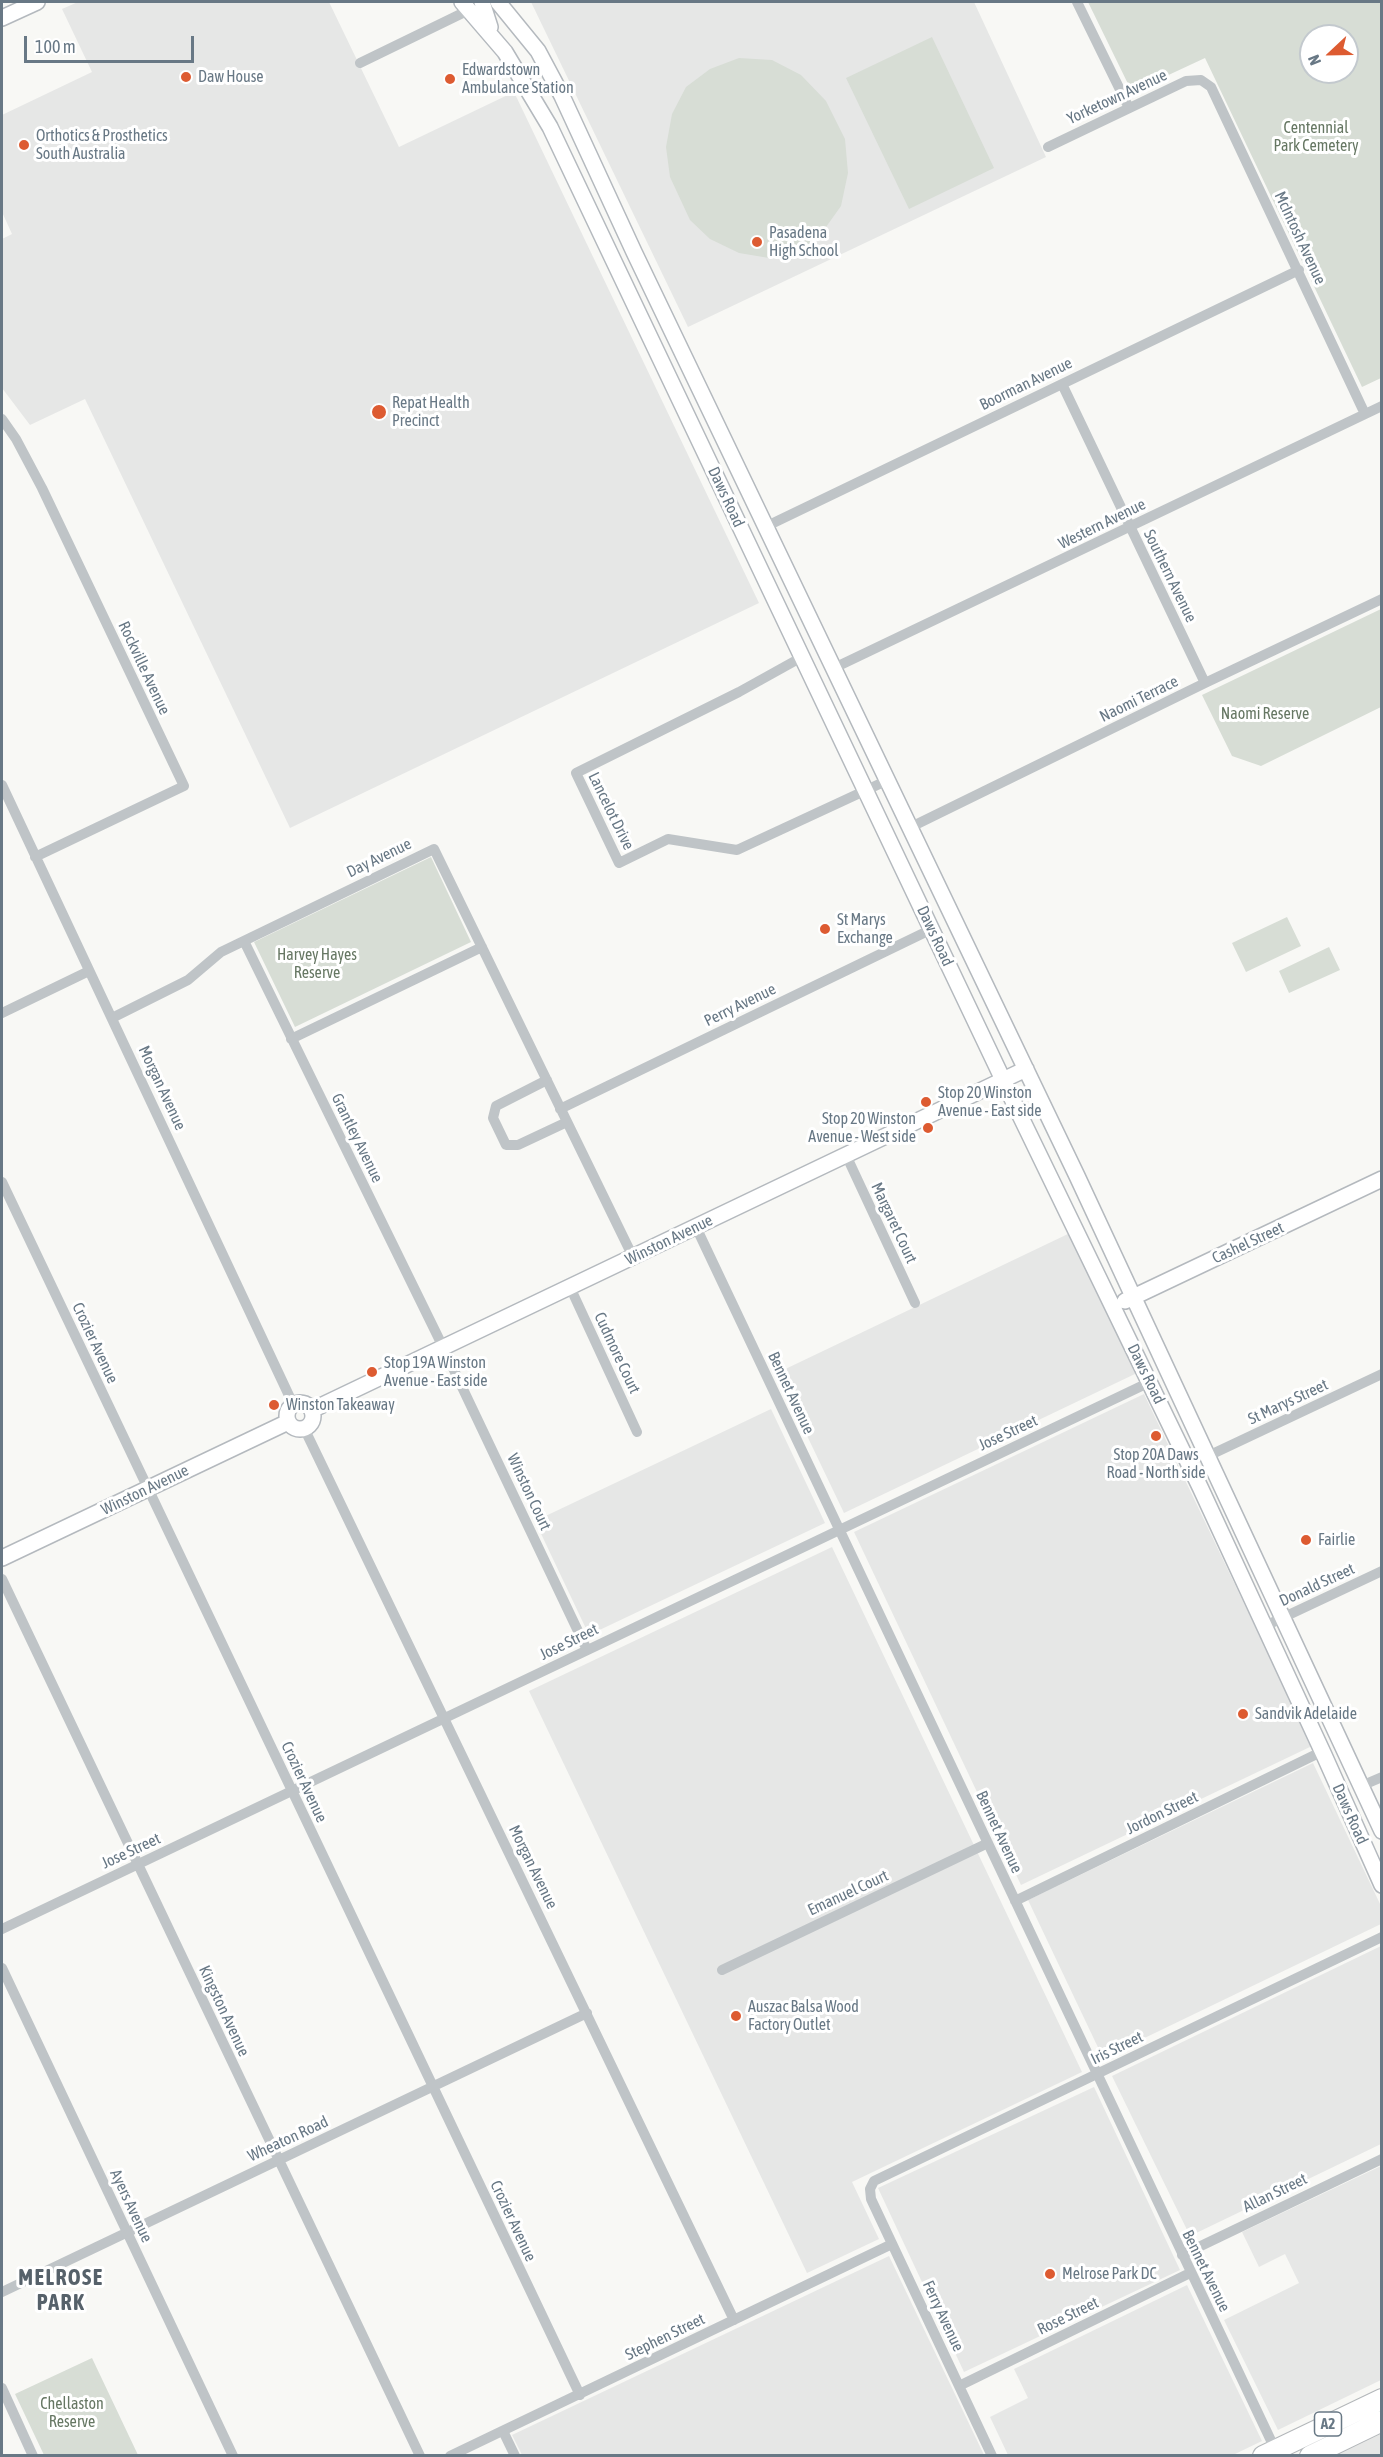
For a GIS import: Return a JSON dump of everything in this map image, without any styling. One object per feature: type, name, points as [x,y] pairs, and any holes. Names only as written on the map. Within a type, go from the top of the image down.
[{"type":"highway","name":"A2","points":[[1269,2452],[1382,2399]]},
{"type":"highway","name":"A2","points":[[1310,2456],[1382,2421]]},
{"type":"main road","points":[[2,18],[37,2]]},
{"type":"main road","name":"Daws Road","points":[[498,2],[538,51],[586,149],[1134,1297],[1382,1831]]},
{"type":"main road","name":"Daws Road","points":[[472,4],[544,114],[1150,1382],[1323,1751],[1382,1885]]},
{"type":"main road","points":[[586,149],[597,191],[613,226],[603,238],[634,252]]},
{"type":"main road","points":[[646,329],[671,329]]},
{"type":"main road","points":[[657,351],[671,329]]},
{"type":"main road","points":[[732,509],[757,524],[767,525],[761,541],[761,571]]},
{"type":"main road","name":"Winston Avenue","points":[[312,1410],[1026,1069]]},
{"type":"main road","name":"Cashel Street","points":[[1114,1306],[1382,1179]]},
{"type":"main road","points":[[303,1403],[312,1410],[313,1419],[304,1428],[295,1428],[288,1422],[288,1412],[293,1404],[303,1403]]},
{"type":"main road","name":"Winston Avenue","points":[[2,1558],[288,1422]]},
{"type":"street","points":[[1077,2],[1129,108]]},
{"type":"street","points":[[360,63],[472,4]]},
{"type":"street","name":"Yorketown Avenue","points":[[1048,147],[1186,81],[1201,80]]},
{"type":"street","name":"McIntosh Avenue","points":[[1201,80],[1211,87],[1365,414]]},
{"type":"street","name":"Boorman Avenue","points":[[767,525],[1299,270]]},
{"type":"street","name":"Southern Avenue","points":[[1062,384],[1205,683]]},
{"type":"street","name":"Western Avenue","points":[[834,668],[1382,406]]},
{"type":"street","name":"Rockville Avenue","points":[[2,419],[16,439],[42,488],[184,786],[35,857]]},
{"type":"street","name":"Naomi Terrace","points":[[911,827],[1382,599]]},
{"type":"street","name":"Lancelot Drive","points":[[802,657],[739,692],[576,773],[619,863],[668,839],[737,850],[888,780]]},
{"type":"street","name":"Morgan Avenue","points":[[2,785],[293,1404]]},
{"type":"street","name":"Day Avenue","points":[[112,1018],[188,980],[221,952],[434,849],[633,1257]]},
{"type":"street","name":"Perry Avenue","points":[[560,1109],[932,929]]},
{"type":"street","name":"Grantley Avenue","points":[[244,941],[443,1347]]},
{"type":"street","points":[[291,1039],[482,947]]},
{"type":"street","points":[[2,1013],[89,971]]},
{"type":"street","points":[[547,1080],[496,1106],[493,1118],[507,1145],[518,1145],[567,1122]]},
{"type":"street","name":"Margaret Court","points":[[846,1155],[915,1303]]},
{"type":"street","name":"Crozier Avenue","points":[[2,1182],[580,2395]]},
{"type":"street","name":"Bennet Avenue","points":[[696,1227],[1182,2255],[1269,2452]]},
{"type":"street","name":"Cudmore Court","points":[[570,1287],[637,1432]]},
{"type":"street","name":"Winston Court","points":[[443,1347],[587,1650]]},
{"type":"street","name":"St Marys Street","points":[[1208,1456],[1382,1374]]},
{"type":"street","name":"Jose Street","points":[[2,1929],[1150,1382]]},
{"type":"street","name":"Morgan Avenue","points":[[304,1428],[734,2320]]},
{"type":"street","name":"Donald Street","points":[[1265,1626],[1382,1571]]},
{"type":"street","name":"Kingston Avenue","points":[[2,1579],[420,2456]]},
{"type":"street","name":"Jordon Street","points":[[1015,1901],[1323,1751]]},
{"type":"street","points":[[1361,1786],[1382,1777]]},
{"type":"street","name":"Emanuel Court","points":[[722,1970],[988,1844]]},
{"type":"street","name":"Iris Street","points":[[870,2189],[874,2181],[880,2178],[1382,1937]]},
{"type":"street","name":"Ayers Avenue","points":[[2,1968],[233,2456]]},
{"type":"street","name":"Wheaton Road","points":[[2,2292],[586,2013]]},
{"type":"street","name":"Allan Street","points":[[1182,2255],[1382,2158]]},
{"type":"street","name":"Ferry Avenue","points":[[870,2189],[871,2199],[992,2456]]},
{"type":"street","name":"Stephen Street","points":[[450,2456],[892,2244]]},
{"type":"street","name":"Rose Street","points":[[959,2386],[1190,2273]]},
{"type":"street","points":[[2,2388],[33,2456]]},
{"type":"street","points":[[503,2431],[515,2456]]},
{"type":"shaded area","name":"Repat Health Precinct","points":[[78,2],[329,2],[399,147],[514,92],[759,603],[290,828],[85,399],[30,425],[2,388],[2,239],[12,234],[2,212],[2,115],[92,72],[62,9]]},
{"type":"shaded area","name":"Pasadena High School","points":[[531,2],[974,2],[1046,157],[688,327]]},
{"type":"shaded area","points":[[1070,1233],[1137,1373],[844,1513],[777,1373]]},
{"type":"shaded area","points":[[1144,1394],[1312,1746],[1021,1885],[854,1532]]},
{"type":"shaded area","points":[[771,1409],[825,1523],[589,1635],[535,1521]]},
{"type":"shaded area","points":[[832,1547],[1082,2072],[852,2182],[879,2239],[807,2273],[529,1691]]},
{"type":"shaded area","points":[[1313,1763],[1381,1906],[1381,1924],[1103,2058],[1028,1900]]},
{"type":"shaded area","points":[[1381,1946],[1381,2144],[1190,2236],[1112,2076]]},
{"type":"shaded area","points":[[1094,2087],[1180,2270],[964,2372],[878,2188]]},
{"type":"shaded area","points":[[1381,2166],[1381,2380],[1278,2430],[1224,2320],[1299,2283],[1285,2254],[1259,2267],[1242,2232]]},
{"type":"shaded area","points":[[889,2256],[984,2455],[522,2455],[512,2435]]},
{"type":"shaded area","points":[[1187,2285],[1262,2441],[1233,2455],[1008,2455],[990,2417],[1028,2398],[1014,2369]]},
{"type":"shaded area","points":[[1381,2427],[1381,2455],[1324,2456]]},
{"type":"green space","name":"Centennial Park Cemetery","points":[[1088,2],[1381,2],[1381,378],[1362,387],[1205,58],[1132,92]]},
{"type":"green space","points":[[932,37],[994,168],[909,209],[846,78]]},
{"type":"green space","points":[[739,58],[772,60],[801,75],[826,101],[845,139],[848,173],[841,206],[821,234],[798,252],[769,258],[739,253],[710,239],[690,220],[670,177],[666,147],[672,114],[686,87],[710,69]]},
{"type":"green space","name":"Naomi Reserve","points":[[1381,609],[1381,707],[1261,766],[1232,756],[1202,695]]},
{"type":"green space","name":"Harvey Hayes Reserve","points":[[431,857],[471,942],[295,1027],[254,942]]},
{"type":"green space","points":[[1287,917],[1301,946],[1246,972],[1232,943]]},
{"type":"green space","points":[[1329,947],[1340,970],[1289,993],[1279,971]]},
{"type":"green space","name":"Chellaston Reserve","points":[[92,2358],[138,2455],[44,2455],[15,2394]]},
{"type":"place","name":"Daw House","points":[[186,77]]},
{"type":"place","name":"Edwardstown Ambulance Station","points":[[450,79]]},
{"type":"place","name":"Orthotics & Prosthetics South Australia","points":[[24,145]]},
{"type":"place","name":"Pasadena High School","points":[[757,242]]},
{"type":"place","name":"Repat Health Precinct","points":[[379,412]]},
{"type":"place","name":"St Marys Exchange","points":[[825,929]]},
{"type":"place","name":"Stop 20 Winston Avenue - East side","points":[[926,1102]]},
{"type":"place","name":"Stop 20 Winston Avenue - West side","points":[[928,1128]]},
{"type":"place","name":"Stop 19A Winston Avenue - East side","points":[[372,1372]]},
{"type":"place","name":"Winston Takeaway","points":[[274,1405]]},
{"type":"place","name":"Stop 20A Daws Road - North side","points":[[1156,1436]]},
{"type":"place","name":"Fairlie","points":[[1306,1540]]},
{"type":"place","name":"Sandvik Adelaide","points":[[1243,1714]]},
{"type":"place","name":"Auszac Balsa Wood Factory Outlet","points":[[736,2016]]},
{"type":"place","name":"Melrose Park DC","points":[[1050,2274]]},
{"type":"district","name":"MELROSE PARK","points":[[61,2290]]}]
